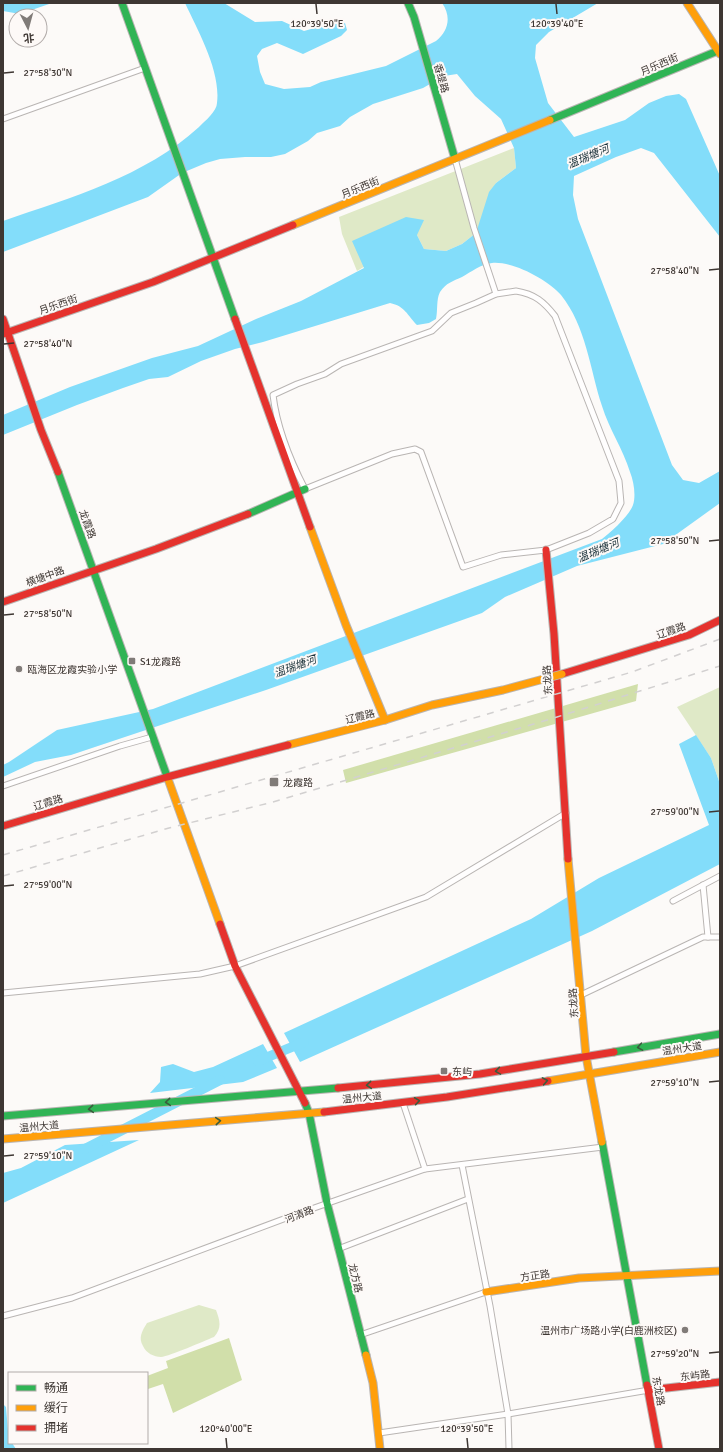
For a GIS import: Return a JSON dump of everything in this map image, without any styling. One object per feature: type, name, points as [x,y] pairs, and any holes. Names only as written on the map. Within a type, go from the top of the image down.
[{"type":"main road","points":[[122,3],[297,493],[346,625],[385,720]]},
{"type":"main road","name":"香缇路","points":[[408,3],[414,17],[456,159]]},
{"type":"main road","points":[[687,3],[720,51]]},
{"type":"main road","name":"月乐西街","points":[[6,334],[153,282],[720,51]]},
{"type":"main road","name":"龙霞路","points":[[3,319],[6,334],[94,570],[138,692],[152,737],[235,966],[300,1091],[309,1113]]},
{"type":"main road","name":"横塘中路","points":[[3,602],[223,524],[305,489]]},
{"type":"main road","name":"东龙路","points":[[546,552],[571,894],[582,994],[586,1056],[660,1449]]},
{"type":"main road","name":"辽霞路","points":[[3,826],[167,777],[385,720],[432,705],[504,690],[562,674],[689,635],[720,620]]},
{"type":"main road","name":"温州大道","points":[[3,1116],[300,1091],[473,1074],[720,1034]]},
{"type":"main road","name":"温州大道","points":[[3,1139],[179,1125],[403,1103],[482,1092],[720,1052]]},
{"type":"main road","name":"龙方路","points":[[309,1113],[327,1203],[373,1383],[380,1449]]},
{"type":"main road","name":"方正路","points":[[486,1292],[579,1278],[720,1271]]},
{"type":"main road","name":"东屿路","points":[[649,1390],[720,1382]]},
{"type":"street","points":[[3,119],[144,68]]},
{"type":"street","points":[[456,159],[474,228],[490,271],[496,294]]},
{"type":"street","points":[[516,291],[528,293],[542,300],[556,316],[619,481],[621,503],[613,519],[589,533],[546,552],[501,555],[463,567],[422,452],[415,449],[392,454],[305,489],[293,466],[275,411],[273,395],[297,384],[325,374],[341,364],[432,331],[451,314],[496,294],[516,291]]},
{"type":"street","points":[[3,786],[120,746],[152,737]]},
{"type":"street","points":[[3,993],[200,974],[235,966],[426,897],[566,813]]},
{"type":"street","points":[[673,901],[720,876]]},
{"type":"street","points":[[703,885],[708,937]]},
{"type":"street","points":[[582,994],[704,937],[720,936]]},
{"type":"street","points":[[403,1103],[425,1169]]},
{"type":"street","name":"河清路","points":[[3,1316],[72,1298],[327,1203],[425,1169],[603,1147]]},
{"type":"street","points":[[462,1165],[490,1306],[508,1414],[509,1449]]},
{"type":"street","points":[[338,1248],[468,1199]]},
{"type":"street","name":"方正路","points":[[360,1335],[486,1292]]},
{"type":"street","points":[[379,1433],[508,1414],[649,1390]]},
{"type":"green space","points":[[514,148],[516,168],[496,183],[476,233],[462,244],[446,251],[424,249],[417,235],[357,271],[342,234],[339,217]]},
{"type":"green space","points":[[638,684],[636,701],[346,783],[343,770]]},
{"type":"green space","points":[[720,687],[720,784],[711,758],[677,707]]},
{"type":"green space","points":[[199,1305],[216,1310],[220,1324],[217,1334],[214,1337],[161,1357],[146,1351],[141,1337],[147,1323]]},
{"type":"green space","points":[[229,1338],[242,1380],[173,1413],[163,1384],[148,1389],[148,1376],[168,1368],[166,1361]]},
{"type":"water","points":[[3,3],[52,3],[37,8],[8,8],[8,12],[3,11]]},
{"type":"water","name":"温瑞塘河","points":[[185,3],[224,3],[255,22],[282,21],[304,31],[336,22],[345,23],[347,30],[341,36],[303,54],[277,43],[262,49],[257,56],[260,72],[265,84],[284,89],[310,87],[321,82],[386,66],[436,41],[446,28],[448,19],[442,3],[598,3],[549,32],[536,45],[535,58],[548,103],[574,137],[625,120],[649,103],[666,96],[679,94],[686,99],[720,176],[720,237],[654,153],[641,148],[616,157],[574,176],[573,195],[578,219],[672,465],[683,480],[699,483],[720,471],[720,503],[663,544],[577,566],[505,597],[482,613],[266,690],[71,755],[35,762],[3,777],[3,765],[57,730],[153,709],[602,539],[624,519],[631,509],[634,501],[634,489],[624,455],[608,423],[582,334],[569,307],[561,295],[548,283],[520,268],[500,263],[492,263],[476,268],[445,286],[439,295],[436,319],[429,323],[417,325],[399,306],[390,303],[263,342],[235,349],[201,361],[168,377],[149,379],[123,388],[3,435],[3,415],[70,387],[152,358],[198,346],[256,319],[301,301],[364,268],[352,241],[406,217],[424,220],[417,235],[424,249],[446,251],[462,244],[476,233],[489,192],[496,183],[516,168],[514,148],[501,119],[475,96],[457,74],[444,76],[423,88],[373,104],[350,117],[340,126],[317,133],[308,141],[285,154],[271,157],[220,159],[206,163],[182,173],[148,197],[3,252],[3,221],[81,194],[131,172],[178,144],[213,113],[217,103],[216,78],[202,39]]},
{"type":"water","points":[[696,735],[711,758],[720,784],[720,864],[592,931],[300,1062],[284,1033],[531,919],[599,878],[709,825],[679,744]]},
{"type":"water","points":[[263,1044],[277,1068],[243,1082],[150,1093],[160,1082],[161,1067],[173,1064],[194,1072],[213,1067]]},
{"type":"water","points":[[139,1140],[3,1203],[3,1173],[21,1168],[65,1145]]},
{"type":"water","points":[[3,1404],[6,1407],[8,1444],[13,1444],[16,1449],[3,1449]]},
{"type":"waterway","points":[[258,1061],[304,1042]]},
{"type":"waterway","points":[[85,1149],[220,1080]]},
{"type":"railway","points":[[3,855],[632,672],[720,639]]},
{"type":"railway","points":[[3,876],[169,828],[273,802],[557,717],[720,666]]},
{"type":"traffic: fast","points":[[122,3],[235,319]]},
{"type":"traffic: fast","points":[[408,3],[414,17],[455,159]]},
{"type":"traffic: fast","points":[[550,120],[720,50]]},
{"type":"traffic: fast","points":[[58,472],[168,779]]},
{"type":"traffic: fast","points":[[248,514],[305,489]]},
{"type":"traffic: fast","points":[[614,1052],[720,1034]]},
{"type":"traffic: fast","points":[[3,1116],[338,1088]]},
{"type":"traffic: fast","points":[[305,1103],[309,1113],[327,1203],[366,1355]]},
{"type":"traffic: fast","points":[[602,1142],[647,1385]]},
{"type":"traffic: slow","points":[[687,3],[720,54]]},
{"type":"traffic: slow","points":[[293,225],[550,120]]},
{"type":"traffic: slow","points":[[310,527],[346,625],[385,720]]},
{"type":"traffic: slow","points":[[551,677],[562,674]]},
{"type":"traffic: slow","points":[[288,745],[385,720],[432,705],[503,690],[551,677]]},
{"type":"traffic: slow","points":[[168,779],[220,924]]},
{"type":"traffic: slow","points":[[568,859],[586,1056],[602,1142]]},
{"type":"traffic: slow","points":[[548,1081],[720,1052]]},
{"type":"traffic: slow","points":[[3,1139],[324,1112]]},
{"type":"traffic: slow","points":[[486,1292],[579,1278],[720,1271]]},
{"type":"traffic: slow","points":[[366,1355],[373,1383],[380,1449]]},
{"type":"traffic: jam","points":[[3,334],[153,282],[293,225]]},
{"type":"traffic: jam","points":[[3,319],[41,430],[58,472]]},
{"type":"traffic: jam","points":[[235,319],[310,527]]},
{"type":"traffic: jam","points":[[3,602],[156,549],[248,514]]},
{"type":"traffic: jam","points":[[546,550],[554,634],[568,859]]},
{"type":"traffic: jam","points":[[562,674],[689,635],[720,620]]},
{"type":"traffic: jam","points":[[3,826],[167,777],[288,745]]},
{"type":"traffic: jam","points":[[220,924],[235,966],[305,1103]]},
{"type":"traffic: jam","points":[[338,1088],[480,1074],[614,1052]]},
{"type":"traffic: jam","points":[[324,1112],[447,1097],[548,1081]]},
{"type":"traffic: jam","points":[[649,1390],[720,1382]]},
{"type":"traffic: jam","points":[[647,1385],[659,1449]]},
{"type":"place","name":"S1龙霞路","points":[[132,661]]},
{"type":"place","name":"瓯海区龙霞实验小学","points":[[19,669]]},
{"type":"place","name":"龙霞路","points":[[274,782]]},
{"type":"place","name":"东屿","points":[[444,1071]]},
{"type":"place","name":"温州市广场路小学(白鹿洲校区)","points":[[685,1330]]}]
